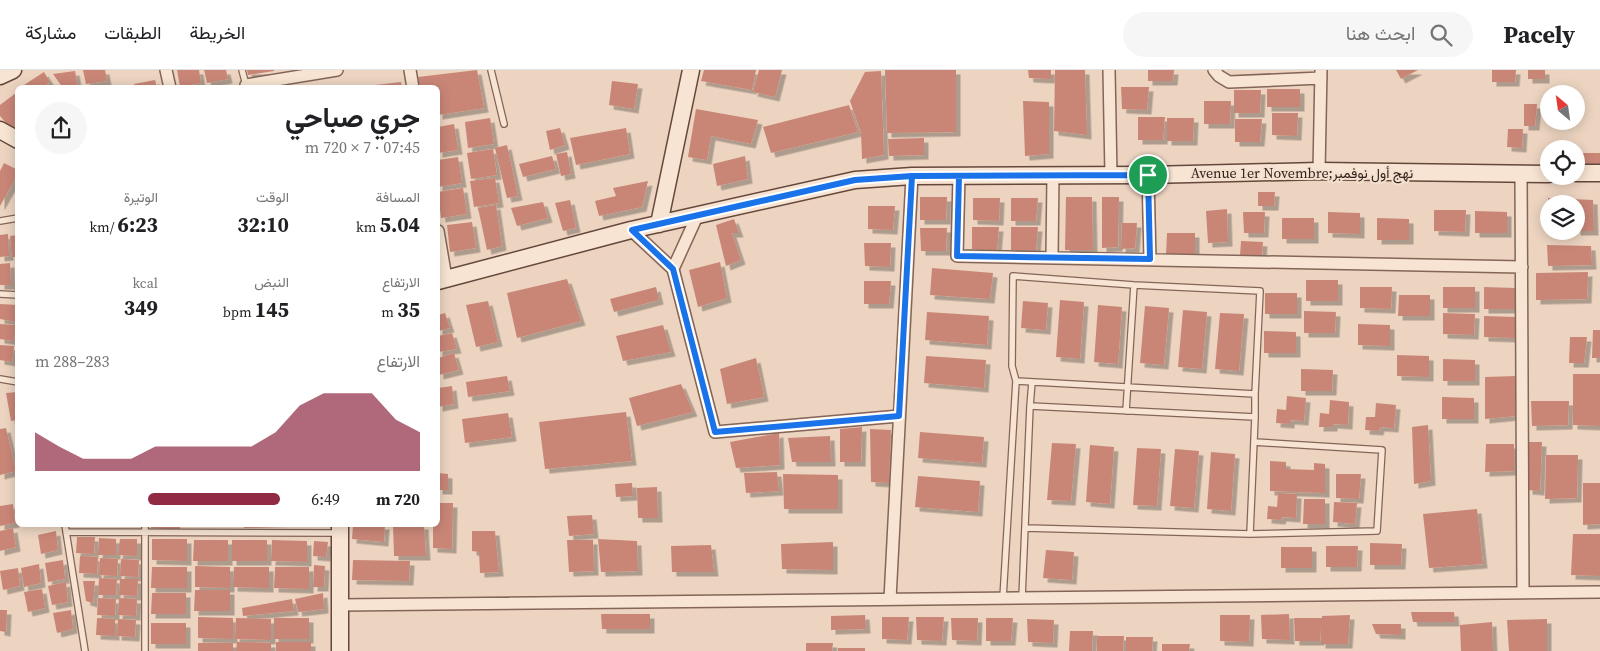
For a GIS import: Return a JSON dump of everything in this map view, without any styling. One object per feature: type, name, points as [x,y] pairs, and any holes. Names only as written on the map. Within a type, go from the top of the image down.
[{"type":"main road","points":[[0,76],[13,70]]},
{"type":"main road","points":[[659,224],[691,70]]},
{"type":"main road","points":[[0,130],[15,138]]},
{"type":"main road","name":"Avenue 1er Novembre;نهج أول نوفمبر","points":[[442,280],[698,214],[855,180],[912,176],[1148,175],[1319,171],[1540,174]]},
{"type":"main road","points":[[1585,174],[1600,173]]},
{"type":"main road","points":[[340,529],[340,651]]},
{"type":"street","points":[[166,70],[169,85]]},
{"type":"street","points":[[252,85],[337,70]]},
{"type":"street","points":[[410,70],[412,85]]},
{"type":"street","points":[[1109,70],[1111,175]]},
{"type":"street","points":[[1214,70],[1219,76],[1229,82],[1321,74],[1319,171]]},
{"type":"street","points":[[1522,174],[1523,593]]},
{"type":"street","points":[[1052,258],[1053,175]]},
{"type":"street","points":[[1148,175],[1150,259]]},
{"type":"street","points":[[890,599],[912,176]]},
{"type":"street","points":[[959,176],[957,256],[1522,267]]},
{"type":"street","points":[[673,269],[698,214]]},
{"type":"street","points":[[632,230],[673,269],[715,432],[899,416]]},
{"type":"street","points":[[440,256],[442,280]]},
{"type":"street","points":[[340,605],[1600,592]]},
{"type":"lane","points":[[242,70],[246,85]]},
{"type":"lane","points":[[491,70],[504,124]]},
{"type":"lane","points":[[0,221],[15,218]]},
{"type":"lane","points":[[1003,598],[1016,381],[1012,366],[1013,276],[1134,285],[1260,291],[1250,534]]},
{"type":"lane","points":[[1126,411],[1134,285]]},
{"type":"lane","points":[[0,294],[15,295]]},
{"type":"lane","points":[[0,379],[15,382]]},
{"type":"lane","points":[[1016,381],[1255,394]]},
{"type":"lane","points":[[1022,598],[1032,382]]},
{"type":"lane","points":[[1030,406],[1255,417]]},
{"type":"lane","points":[[1025,528],[1250,534],[1377,531],[1382,450],[1254,442]]},
{"type":"lane","points":[[65,527],[85,651]]},
{"type":"lane","points":[[145,527],[145,651]]},
{"type":"lane","points":[[66,532],[340,529]]},
{"type":"building","points":[[83,70],[105,70],[107,81],[86,84]]},
{"type":"building","points":[[177,70],[199,70],[201,83],[180,85]]},
{"type":"building","points":[[204,70],[226,70],[228,79],[207,83]]},
{"type":"building","points":[[247,70],[274,70],[274,71],[248,75]]},
{"type":"building","points":[[477,70],[484,108],[440,115],[440,85],[419,85],[418,77]]},
{"type":"building","points":[[704,70],[756,70],[752,90],[701,81]]},
{"type":"building","points":[[759,70],[782,70],[775,97],[753,92]]},
{"type":"building","points":[[885,70],[956,70],[956,132],[887,133]]},
{"type":"building","points":[[1028,70],[1051,70],[1051,79],[1029,78]]},
{"type":"building","points":[[1055,70],[1085,70],[1087,135],[1054,131]]},
{"type":"building","points":[[1148,70],[1174,70],[1173,81],[1148,81]]},
{"type":"building","points":[[1396,70],[1418,70],[1401,79]]},
{"type":"building","points":[[1492,70],[1516,70],[1515,82],[1492,82]]},
{"type":"building","points":[[1528,70],[1545,70],[1545,79],[1528,79]]},
{"type":"building","points":[[75,71],[77,85],[61,85],[53,74]]},
{"type":"building","points":[[881,71],[884,155],[862,159],[861,133],[850,101],[865,72]]},
{"type":"building","points":[[44,72],[50,82],[46,85],[24,85]]},
{"type":"building","points":[[155,80],[156,85],[134,85]]},
{"type":"building","points":[[612,81],[638,84],[634,109],[609,105]]},
{"type":"building","points":[[401,82],[402,85],[376,85]]},
{"type":"building","points":[[1121,87],[1149,87],[1147,110],[1122,109]]},
{"type":"building","points":[[1267,89],[1300,89],[1300,107],[1267,107]]},
{"type":"building","points":[[1234,90],[1261,90],[1260,113],[1234,113]]},
{"type":"building","points":[[15,94],[15,128],[12,130],[0,116],[0,105]]},
{"type":"building","points":[[1023,101],[1049,102],[1049,154],[1025,156]]},
{"type":"building","points":[[1204,101],[1231,101],[1230,124],[1204,124]]},
{"type":"building","points":[[1524,104],[1537,104],[1535,126],[1524,126]]},
{"type":"building","points":[[849,105],[858,132],[771,153],[763,127]]},
{"type":"building","points":[[696,109],[758,120],[751,144],[711,136],[707,160],[688,157]]},
{"type":"building","points":[[1272,113],[1298,113],[1297,136],[1272,135]]},
{"type":"building","points":[[1138,117],[1165,117],[1163,140],[1138,140]]},
{"type":"building","points":[[490,118],[494,144],[468,148],[465,122]]},
{"type":"building","points":[[1167,118],[1194,118],[1193,141],[1167,141]]},
{"type":"building","points":[[1235,119],[1262,119],[1260,142],[1235,142]]},
{"type":"building","points":[[454,124],[458,150],[440,153],[440,127]]},
{"type":"building","points":[[560,128],[565,145],[550,150],[546,131]]},
{"type":"building","points":[[626,128],[630,154],[576,165],[570,138]]},
{"type":"building","points":[[1508,129],[1523,129],[1522,148],[1507,147]]},
{"type":"building","points":[[924,138],[924,155],[889,156],[888,139]]},
{"type":"building","points":[[507,145],[518,196],[507,198],[495,148]]},
{"type":"building","points":[[493,149],[497,175],[471,179],[467,153]]},
{"type":"building","points":[[567,152],[571,174],[561,176],[556,154]]},
{"type":"building","points":[[1585,153],[1600,153],[1600,165],[1585,165]]},
{"type":"building","points":[[552,156],[556,169],[523,177],[519,164]]},
{"type":"building","points":[[745,156],[748,179],[717,186],[713,164]]},
{"type":"building","points":[[458,157],[462,183],[440,187],[440,160]]},
{"type":"building","points":[[4,163],[15,168],[15,179],[0,206],[0,171]]},
{"type":"building","points":[[495,178],[499,203],[474,207],[470,181]]},
{"type":"building","points":[[648,181],[642,207],[599,216],[595,201],[616,196],[613,188]]},
{"type":"building","points":[[463,188],[467,214],[441,218],[440,192]]},
{"type":"building","points":[[1258,192],[1275,192],[1274,206],[1258,206]]},
{"type":"building","points":[[920,197],[947,197],[946,220],[920,220]]},
{"type":"building","points":[[1066,197],[1092,197],[1093,250],[1065,250]]},
{"type":"building","points":[[1102,197],[1119,197],[1118,247],[1102,248]]},
{"type":"building","points":[[973,198],[1000,198],[999,221],[973,220]]},
{"type":"building","points":[[1011,198],[1038,198],[1036,221],[1011,221]]},
{"type":"building","points":[[570,200],[576,228],[563,231],[555,203]]},
{"type":"building","points":[[1585,200],[1593,200],[1594,231],[1585,231]]},
{"type":"building","points":[[543,202],[548,218],[517,226],[511,208]]},
{"type":"building","points":[[496,205],[502,246],[487,250],[478,208]]},
{"type":"building","points":[[868,206],[895,206],[893,230],[868,229]]},
{"type":"building","points":[[1227,209],[1228,242],[1208,243],[1206,211]]},
{"type":"building","points":[[1434,210],[1466,210],[1465,232],[1434,231]]},
{"type":"building","points":[[1475,211],[1507,212],[1507,233],[1475,233]]},
{"type":"building","points":[[1243,212],[1265,212],[1264,233],[1244,233]]},
{"type":"building","points":[[1328,212],[1360,213],[1360,234],[1328,233]]},
{"type":"building","points":[[1282,218],[1314,218],[1314,239],[1282,239]]},
{"type":"building","points":[[1377,218],[1409,219],[1409,240],[1377,240]]},
{"type":"building","points":[[734,219],[739,233],[732,233],[741,260],[726,266],[716,225]]},
{"type":"building","points":[[472,222],[476,248],[450,252],[447,225]]},
{"type":"building","points":[[1122,223],[1137,223],[1135,248],[1121,249]]},
{"type":"building","points":[[972,227],[999,227],[997,250],[972,249]]},
{"type":"building","points":[[1011,227],[1038,227],[1036,250],[1011,250]]},
{"type":"building","points":[[920,228],[947,228],[946,251],[921,251]]},
{"type":"building","points":[[1167,233],[1195,233],[1195,255],[1166,255]]},
{"type":"building","points":[[8,234],[9,256],[0,257],[0,235]]},
{"type":"building","points":[[15,235],[15,257],[12,257],[10,236]]},
{"type":"building","points":[[1241,241],[1263,242],[1262,256],[1240,256]]},
{"type":"building","points":[[864,243],[891,243],[890,267],[865,266]]},
{"type":"building","points":[[1547,245],[1591,246],[1592,265],[1548,266]]},
{"type":"building","points":[[720,262],[727,298],[698,307],[689,270]]},
{"type":"building","points":[[10,263],[11,285],[0,285],[0,264]]},
{"type":"building","points":[[932,268],[993,273],[990,299],[930,295]]},
{"type":"building","points":[[1588,272],[1587,299],[1536,300],[1536,273]]},
{"type":"building","points":[[567,279],[581,321],[517,338],[507,293]]},
{"type":"building","points":[[1306,280],[1338,280],[1338,301],[1306,301]]},
{"type":"building","points":[[864,281],[891,281],[889,304],[864,304]]},
{"type":"building","points":[[656,287],[659,300],[614,312],[610,299]]},
{"type":"building","points":[[1360,287],[1392,287],[1391,309],[1360,308]]},
{"type":"building","points":[[1443,287],[1475,287],[1475,308],[1443,308]]},
{"type":"building","points":[[1484,287],[1516,288],[1516,309],[1484,309]]},
{"type":"building","points":[[1265,293],[1297,293],[1297,314],[1265,314]]},
{"type":"building","points":[[1399,295],[1430,295],[1430,316],[1398,316]]},
{"type":"building","points":[[1060,300],[1084,302],[1080,359],[1056,357]]},
{"type":"building","points":[[488,301],[498,342],[476,347],[466,305]]},
{"type":"building","points":[[1023,301],[1048,303],[1046,330],[1021,328]]},
{"type":"building","points":[[0,304],[15,305],[15,322],[0,319]]},
{"type":"building","points":[[1098,305],[1122,307],[1118,364],[1094,362]]},
{"type":"building","points":[[1145,306],[1169,308],[1164,365],[1140,363]]},
{"type":"building","points":[[1183,310],[1207,312],[1202,369],[1178,367]]},
{"type":"building","points":[[1304,311],[1336,312],[1335,333],[1304,333]]},
{"type":"building","points":[[927,312],[989,316],[987,345],[925,340]]},
{"type":"building","points":[[445,313],[450,328],[440,330],[440,314]]},
{"type":"building","points":[[1220,313],[1244,314],[1239,371],[1215,369]]},
{"type":"building","points":[[1443,313],[1475,314],[1474,335],[1443,334]]},
{"type":"building","points":[[1484,316],[1516,317],[1515,338],[1484,337]]},
{"type":"building","points":[[0,324],[15,325],[14,341],[0,339]]},
{"type":"building","points":[[1358,324],[1390,325],[1390,346],[1358,345]]},
{"type":"building","points":[[663,325],[671,352],[623,361],[616,336]]},
{"type":"building","points":[[1593,330],[1600,330],[1600,358],[1592,358]]},
{"type":"building","points":[[1264,331],[1296,332],[1296,353],[1264,353]]},
{"type":"building","points":[[452,333],[457,349],[440,352],[440,336]]},
{"type":"building","points":[[1570,337],[1587,337],[1584,363],[1569,363]]},
{"type":"building","points":[[0,345],[14,346],[12,362],[0,360]]},
{"type":"building","points":[[454,353],[459,370],[440,375],[440,357]]},
{"type":"building","points":[[1397,355],[1429,356],[1429,377],[1397,376]]},
{"type":"building","points":[[926,356],[986,360],[984,388],[924,383]]},
{"type":"building","points":[[756,358],[764,397],[727,404],[720,369]]},
{"type":"building","points":[[1443,359],[1475,360],[1475,381],[1443,381]]},
{"type":"building","points":[[1301,369],[1333,370],[1332,391],[1301,391]]},
{"type":"building","points":[[1573,374],[1600,374],[1600,426],[1573,425]]},
{"type":"building","points":[[507,376],[510,391],[468,397],[466,382]]},
{"type":"building","points":[[1516,376],[1515,416],[1485,419],[1485,377]]},
{"type":"building","points":[[681,384],[693,412],[637,426],[629,398]]},
{"type":"building","points":[[452,386],[454,404],[440,407],[440,388]]},
{"type":"building","points":[[15,392],[15,420],[11,421],[6,393]]},
{"type":"building","points":[[1287,396],[1306,398],[1304,421],[1290,420],[1290,424],[1276,423],[1277,409],[1286,410]]},
{"type":"building","points":[[1442,397],[1474,398],[1474,419],[1442,419]]},
{"type":"building","points":[[1330,400],[1349,402],[1348,425],[1333,424],[1333,427],[1319,427],[1320,413],[1329,414]]},
{"type":"building","points":[[1531,401],[1569,401],[1568,425],[1532,426]]},
{"type":"building","points":[[1376,403],[1396,405],[1394,428],[1380,427],[1379,431],[1365,430],[1366,417],[1375,417]]},
{"type":"building","points":[[626,412],[632,461],[545,469],[539,422]]},
{"type":"building","points":[[508,413],[512,437],[465,443],[462,419]]},
{"type":"building","points":[[1428,425],[1431,481],[1414,484],[1412,427]]},
{"type":"building","points":[[862,427],[861,462],[840,462],[840,429]]},
{"type":"building","points":[[6,428],[15,471],[0,475],[0,429]]},
{"type":"building","points":[[870,429],[891,430],[889,483],[871,482]]},
{"type":"building","points":[[920,432],[984,437],[982,463],[918,458]]},
{"type":"building","points":[[779,433],[780,465],[736,468],[730,442]]},
{"type":"building","points":[[830,436],[831,462],[792,462],[788,438]]},
{"type":"building","points":[[1529,442],[1542,442],[1540,491],[1528,490]]},
{"type":"building","points":[[1052,443],[1076,444],[1071,501],[1047,500]]},
{"type":"building","points":[[1486,444],[1514,444],[1514,471],[1485,472]]},
{"type":"building","points":[[1090,445],[1114,447],[1110,504],[1086,502]]},
{"type":"building","points":[[1137,448],[1161,449],[1157,506],[1133,505]]},
{"type":"building","points":[[1175,449],[1199,451],[1194,508],[1170,506]]},
{"type":"building","points":[[1211,452],[1235,454],[1231,511],[1207,509]]},
{"type":"building","points":[[1546,455],[1578,455],[1577,498],[1545,499]]},
{"type":"building","points":[[1270,461],[1286,462],[1286,469],[1314,470],[1314,463],[1325,464],[1325,493],[1270,491]]},
{"type":"building","points":[[777,472],[779,491],[746,493],[744,473]]},
{"type":"building","points":[[440,473],[448,474],[448,490],[440,490]]},
{"type":"building","points":[[783,474],[838,475],[838,509],[784,509]]},
{"type":"building","points":[[1336,474],[1361,474],[1359,499],[1336,498]]},
{"type":"building","points":[[918,476],[980,481],[978,512],[915,507]]},
{"type":"building","points":[[632,483],[633,496],[616,497],[615,484]]},
{"type":"building","points":[[1583,483],[1600,483],[1600,524],[1583,525]]},
{"type":"building","points":[[657,487],[658,518],[638,518],[637,488]]},
{"type":"building","points":[[1278,493],[1297,494],[1296,518],[1267,519],[1268,506],[1277,507]]},
{"type":"building","points":[[1304,499],[1325,499],[1325,524],[1303,524]]},
{"type":"building","points":[[1334,502],[1357,503],[1355,524],[1333,522]]},
{"type":"building","points":[[440,503],[453,503],[452,549],[433,548],[433,527],[440,527]]},
{"type":"building","points":[[13,504],[15,523],[0,526],[0,506]]},
{"type":"building","points":[[1477,509],[1483,564],[1429,568],[1423,514]]},
{"type":"building","points":[[592,515],[594,534],[569,536],[567,516]]},
{"type":"building","points":[[180,527],[180,530],[151,528]]},
{"type":"building","points":[[244,527],[289,527],[244,528]]},
{"type":"building","points":[[353,527],[385,527],[384,542],[352,539]]},
{"type":"building","points":[[393,527],[424,527],[426,556],[394,556]]},
{"type":"building","points":[[13,528],[16,547],[0,551],[0,531]]},
{"type":"building","points":[[56,531],[58,550],[41,554],[38,535]]},
{"type":"building","points":[[472,531],[495,531],[499,572],[480,573],[479,552],[472,551]]},
{"type":"building","points":[[1573,534],[1600,534],[1600,576],[1571,575]]},
{"type":"building","points":[[77,537],[95,537],[94,554],[76,553]]},
{"type":"building","points":[[99,538],[116,539],[116,555],[98,555]]},
{"type":"building","points":[[120,539],[137,539],[137,556],[118,555]]},
{"type":"building","points":[[152,539],[187,539],[187,561],[152,560]]},
{"type":"building","points":[[598,539],[637,541],[638,571],[601,572]]},
{"type":"building","points":[[194,540],[228,540],[228,561],[193,561]]},
{"type":"building","points":[[232,540],[267,540],[267,561],[232,561]]},
{"type":"building","points":[[272,540],[307,541],[307,562],[271,561]]},
{"type":"building","points":[[567,540],[593,540],[594,571],[569,572]]},
{"type":"building","points":[[314,541],[328,542],[326,557],[313,556]]},
{"type":"building","points":[[833,542],[833,570],[782,569],[781,544]]},
{"type":"building","points":[[1370,543],[1402,544],[1401,565],[1370,565]]},
{"type":"building","points":[[711,545],[714,572],[672,572],[671,546]]},
{"type":"building","points":[[1326,546],[1358,546],[1357,567],[1326,567]]},
{"type":"building","points":[[1281,547],[1312,547],[1312,568],[1281,568]]},
{"type":"building","points":[[1046,550],[1074,552],[1072,580],[1043,578]]},
{"type":"building","points":[[80,556],[98,557],[97,574],[79,573]]},
{"type":"building","points":[[100,558],[118,559],[117,576],[99,575]]},
{"type":"building","points":[[121,559],[139,560],[138,577],[120,576]]},
{"type":"building","points":[[63,560],[65,579],[48,582],[45,563]]},
{"type":"building","points":[[353,560],[410,561],[409,581],[352,580]]},
{"type":"building","points":[[39,564],[41,583],[24,587],[21,568]]},
{"type":"building","points":[[314,565],[325,566],[324,587],[313,587]]},
{"type":"building","points":[[195,566],[230,567],[230,588],[195,587]]},
{"type":"building","points":[[152,567],[187,567],[187,588],[151,588]]},
{"type":"building","points":[[234,567],[269,567],[269,588],[233,587]]},
{"type":"building","points":[[275,567],[309,567],[309,589],[274,588]]},
{"type":"building","points":[[18,568],[20,586],[3,590],[0,571]]},
{"type":"building","points":[[99,578],[117,579],[116,595],[98,595]]},
{"type":"building","points":[[120,579],[138,579],[137,596],[119,595]]},
{"type":"building","points":[[83,581],[95,581],[93,603],[86,601]]},
{"type":"building","points":[[66,582],[68,602],[52,605],[48,586]]},
{"type":"building","points":[[42,589],[45,608],[28,612],[24,592]]},
{"type":"building","points":[[195,590],[230,590],[230,611],[194,611]]},
{"type":"building","points":[[152,593],[186,593],[186,614],[151,614]]},
{"type":"building","points":[[323,593],[324,609],[298,612],[295,599]]},
{"type":"building","points":[[98,598],[116,599],[115,616],[97,615]]},
{"type":"building","points":[[119,598],[137,599],[136,616],[118,615]]},
{"type":"building","points":[[292,599],[294,611],[243,616],[242,608]]},
{"type":"building","points":[[0,610],[7,610],[6,632],[0,631]]},
{"type":"building","points":[[71,610],[73,629],[57,633],[53,613]]},
{"type":"building","points":[[1411,612],[1454,612],[1455,622],[1413,622]]},
{"type":"building","points":[[601,614],[650,614],[650,629],[602,629]]},
{"type":"building","points":[[1289,614],[1290,640],[1262,639],[1261,615]]},
{"type":"building","points":[[865,615],[866,629],[831,630],[831,616]]},
{"type":"building","points":[[1220,615],[1250,615],[1249,642],[1220,641]]},
{"type":"building","points":[[1350,615],[1348,644],[1321,644],[1321,628],[1320,641],[1295,641],[1294,618]]},
{"type":"building","points":[[198,617],[233,618],[233,639],[198,638]]},
{"type":"building","points":[[882,617],[909,617],[907,640],[882,639]]},
{"type":"building","points":[[916,617],[944,617],[942,641],[917,640]]},
{"type":"building","points":[[97,618],[115,619],[115,636],[96,635]]},
{"type":"building","points":[[236,618],[271,619],[271,640],[235,639]]},
{"type":"building","points":[[274,618],[309,618],[309,639],[274,639]]},
{"type":"building","points":[[951,618],[978,618],[977,641],[952,640]]},
{"type":"building","points":[[986,618],[1013,618],[1011,641],[986,641]]},
{"type":"building","points":[[118,619],[136,620],[135,637],[117,636]]},
{"type":"building","points":[[1027,619],[1054,620],[1053,643],[1028,642]]},
{"type":"building","points":[[1547,619],[1547,651],[1509,651],[1507,620]]},
{"type":"building","points":[[1492,622],[1493,651],[1461,651],[1460,625]]},
{"type":"building","points":[[151,623],[186,623],[186,644],[151,644]]},
{"type":"building","points":[[1372,624],[1401,624],[1401,635],[1376,634]]},
{"type":"building","points":[[1070,631],[1093,631],[1092,651],[1069,651]]},
{"type":"building","points":[[1097,636],[1124,636],[1123,651],[1097,651]]},
{"type":"building","points":[[1126,637],[1153,637],[1152,651],[1126,651]]},
{"type":"building","points":[[237,642],[271,643],[271,651],[236,651]]},
{"type":"building","points":[[276,642],[311,642],[311,651],[276,651]]},
{"type":"building","points":[[198,643],[233,643],[233,651],[198,651]]},
{"type":"building","points":[[806,643],[833,643],[832,651],[806,651]]},
{"type":"building","points":[[1162,644],[1190,644],[1189,651],[1162,651]]},
{"type":"building","points":[[838,648],[865,648],[865,651],[838,651]]},
{"type":"route","points":[[1148,175],[912,176],[855,180],[632,230],[673,269],[715,432],[899,416],[912,176],[959,176],[957,256],[1150,259],[1148,175]]}]
